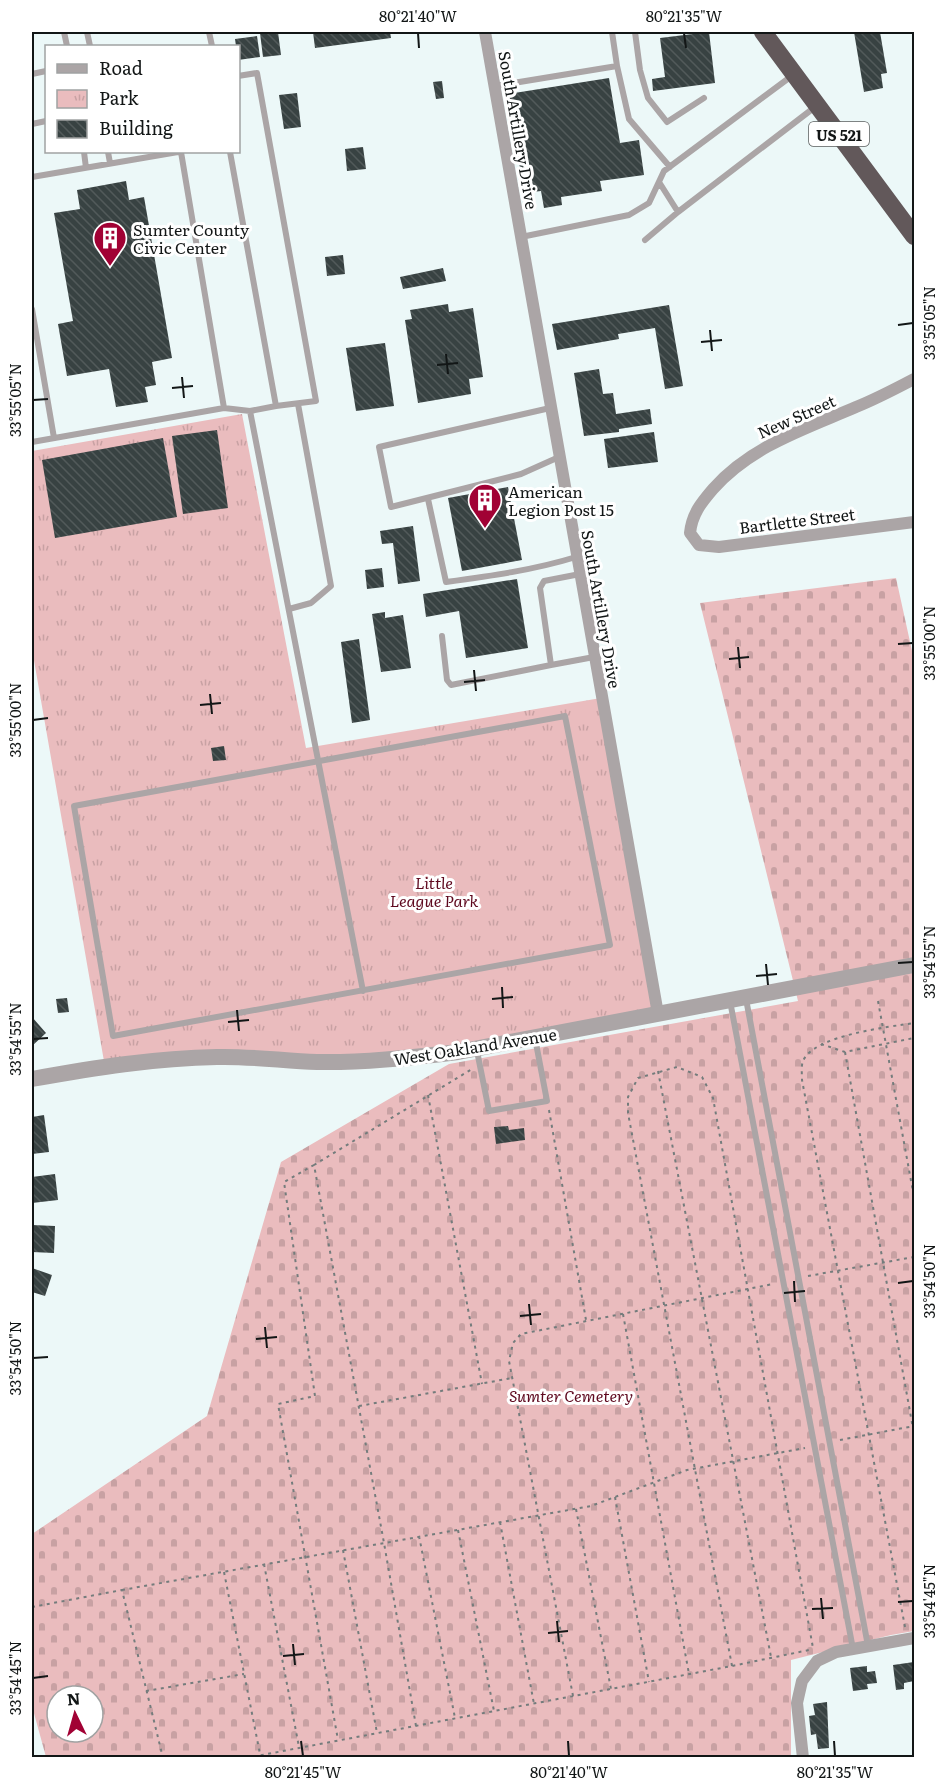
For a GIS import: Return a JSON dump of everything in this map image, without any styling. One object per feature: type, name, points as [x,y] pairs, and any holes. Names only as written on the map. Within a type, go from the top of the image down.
[{"type":"highway","name":"US 521","points":[[763,32],[915,236]]},
{"type":"street","name":"South Artillery Drive","points":[[485,32],[658,1014]]},
{"type":"street","name":"New Street","points":[[690,533],[691,520],[696,510],[735,467],[748,458],[769,445],[875,400],[915,379]]},
{"type":"street","name":"Bartlette Street","points":[[690,533],[699,545],[719,547],[915,522]]},
{"type":"street","name":"West Oakland Avenue","points":[[32,1079],[83,1070],[217,1057],[315,1062],[406,1058],[476,1048],[915,965]]},
{"type":"street","points":[[803,1758],[797,1703],[802,1681],[817,1661],[836,1652],[868,1647],[910,1634]]},
{"type":"lane","points":[[612,32],[629,119],[670,167]]},
{"type":"lane","points":[[635,32],[640,70],[648,99],[667,122],[704,98]]},
{"type":"lane","points":[[494,86],[617,66]]},
{"type":"lane","points":[[32,442],[224,408],[250,411],[316,401],[257,73],[240,76]]},
{"type":"lane","points":[[521,237],[629,215],[649,203],[664,171],[794,74]]},
{"type":"lane","points":[[645,240],[818,105]]},
{"type":"lane","points":[[84,153],[86,168]]},
{"type":"lane","points":[[108,153],[110,164]]},
{"type":"lane","points":[[32,177],[174,153]]},
{"type":"lane","points":[[180,153],[224,408]]},
{"type":"lane","points":[[230,153],[276,406]]},
{"type":"lane","points":[[659,182],[678,212]]},
{"type":"lane","points":[[32,309],[54,438]]},
{"type":"lane","points":[[289,609],[311,603],[331,586],[298,404]]},
{"type":"lane","points":[[550,408],[379,447],[391,507],[521,474],[559,457]]},
{"type":"lane","points":[[250,411],[363,991]]},
{"type":"lane","points":[[428,499],[446,582],[511,572],[576,556]]},
{"type":"lane","points":[[551,665],[540,588],[543,581],[580,574]]},
{"type":"lane","points":[[442,636],[447,680],[451,685],[594,657]]},
{"type":"lane","points":[[565,716],[610,945],[363,991],[114,1036],[74,806],[565,716]]},
{"type":"lane","points":[[738,998],[798,1278],[868,1647]]},
{"type":"lane","points":[[738,998],[783,1282],[853,1649]]},
{"type":"lane","points":[[476,1048],[489,1111],[547,1101],[535,1037]]},
{"type":"path","points":[[878,1001],[915,1197]]},
{"type":"path","points":[[910,1634],[802,1080],[803,1062],[811,1051],[821,1044],[883,1027],[915,1023]]},
{"type":"path","points":[[821,1044],[845,1052],[915,1038]]},
{"type":"path","points":[[845,1052],[915,1434]]},
{"type":"path","points":[[338,1740],[278,1404],[315,1396],[284,1182],[473,1068],[480,1066]]},
{"type":"path","points":[[246,1758],[649,1682],[732,1666],[813,1649],[713,1098],[702,1077],[677,1067],[638,1078],[628,1097],[628,1113],[732,1666]]},
{"type":"path","points":[[658,1071],[771,1658]]},
{"type":"path","points":[[428,1095],[482,1384]]},
{"type":"path","points":[[547,1101],[586,1321]]},
{"type":"path","points":[[314,1165],[416,1726]]},
{"type":"path","points":[[798,1278],[915,1257]]},
{"type":"path","points":[[573,1696],[509,1361],[513,1343],[521,1334],[783,1282]]},
{"type":"path","points":[[623,1314],[689,1674]]},
{"type":"path","points":[[359,1406],[512,1378]]},
{"type":"path","points":[[830,1442],[914,1426]]},
{"type":"path","points":[[32,1608],[591,1506],[696,1468],[814,1447]]},
{"type":"path","points":[[615,1497],[649,1682]]},
{"type":"path","points":[[576,1509],[611,1689]]},
{"type":"path","points":[[501,1522],[534,1704]]},
{"type":"path","points":[[458,1530],[494,1711]]},
{"type":"path","points":[[419,1536],[455,1718]]},
{"type":"path","points":[[343,1550],[377,1733]]},
{"type":"path","points":[[264,1564],[299,1748]]},
{"type":"path","points":[[224,1572],[260,1755]]},
{"type":"path","points":[[122,1590],[163,1758]]},
{"type":"path","points":[[146,1691],[244,1674]]},
{"type":"green space","name":"Little League Park","points":[[242,414],[306,748],[601,698],[658,1014],[458,1052],[105,1067],[32,649],[32,451]]},
{"type":"green space","name":"Sumter Cemetery","points":[[896,578],[914,660],[914,1631],[791,1660],[791,1757],[46,1757],[32,1706],[32,1534],[207,1416],[281,1162],[449,1064],[798,1001],[700,603]]},
{"type":"building","points":[[278,32],[281,55],[263,57],[260,33]]},
{"type":"building","points":[[313,32],[390,32],[391,38],[315,48]]},
{"type":"building","points":[[709,32],[715,83],[653,91],[652,79],[665,77],[660,38]]},
{"type":"building","points":[[854,32],[880,32],[887,73],[881,74],[883,88],[864,92]]},
{"type":"building","points":[[257,36],[260,57],[240,60],[240,45],[236,45],[235,39]]},
{"type":"building","points":[[609,78],[620,143],[639,140],[644,175],[600,181],[602,191],[561,197],[562,205],[544,208],[541,191],[524,193],[508,94]]},
{"type":"building","points":[[442,81],[444,98],[436,99],[433,82]]},
{"type":"building","points":[[297,93],[301,127],[284,129],[279,95]]},
{"type":"building","points":[[363,147],[366,169],[347,171],[345,149]]},
{"type":"building","name":"Sumter County Civic Center","points":[[126,181],[129,200],[144,197],[172,358],[152,362],[156,385],[145,387],[148,402],[116,407],[109,369],[67,376],[58,324],[73,321],[54,213],[80,209],[77,190]]},
{"type":"building","points":[[343,255],[345,274],[327,276],[325,257]]},
{"type":"building","points":[[443,268],[446,281],[403,289],[400,277]]},
{"type":"building","points":[[448,304],[449,312],[473,308],[483,377],[469,379],[471,394],[418,403],[405,320],[412,319],[410,310]]},
{"type":"building","points":[[669,305],[683,386],[665,389],[655,328],[618,334],[619,339],[557,350],[552,324]]},
{"type":"building","points":[[385,343],[394,406],[356,411],[346,348]]},
{"type":"building","points":[[599,369],[603,394],[613,393],[616,414],[650,409],[652,424],[619,429],[619,432],[584,436],[574,373]]},
{"type":"building","points":[[217,430],[228,508],[183,514],[172,436]]},
{"type":"building","points":[[654,432],[658,462],[608,468],[604,439]]},
{"type":"building","points":[[163,438],[177,517],[55,538],[42,460]]},
{"type":"building","name":"American Legion Post 15","points":[[508,487],[522,560],[462,571],[448,498]]},
{"type":"building","points":[[413,526],[420,581],[398,584],[393,543],[382,544],[380,531]]},
{"type":"building","points":[[382,568],[384,587],[367,589],[365,570]]},
{"type":"building","points":[[517,579],[528,648],[466,658],[459,611],[426,617],[423,594]]},
{"type":"building","points":[[385,612],[385,618],[403,615],[411,668],[381,672],[372,614]]},
{"type":"building","points":[[359,639],[370,720],[352,723],[341,642]]},
{"type":"building","points":[[224,746],[226,760],[213,761],[211,748]]},
{"type":"building","points":[[67,998],[69,1012],[58,1013],[56,999]]},
{"type":"building","points":[[32,1017],[46,1033],[32,1046]]},
{"type":"building","points":[[44,1115],[49,1152],[32,1154],[32,1117]]},
{"type":"building","points":[[508,1126],[509,1130],[524,1128],[525,1140],[496,1144],[494,1127]]},
{"type":"building","points":[[55,1174],[58,1200],[32,1203],[32,1177]]},
{"type":"building","points":[[32,1225],[55,1226],[54,1253],[32,1252]]},
{"type":"building","points":[[32,1268],[52,1275],[45,1296],[32,1292]]},
{"type":"building","points":[[914,1662],[914,1681],[904,1683],[904,1689],[896,1690],[893,1665]]},
{"type":"building","points":[[867,1666],[867,1672],[875,1671],[877,1683],[867,1684],[868,1689],[853,1691],[850,1668]]},
{"type":"building","points":[[827,1702],[829,1748],[818,1749],[816,1734],[811,1735],[809,1716],[815,1715],[813,1704]]},
{"type":"place","name":"Sumter County Civic Center","points":[[110,267]]},
{"type":"place","name":"American Legion Post 15","points":[[485,529]]}]
